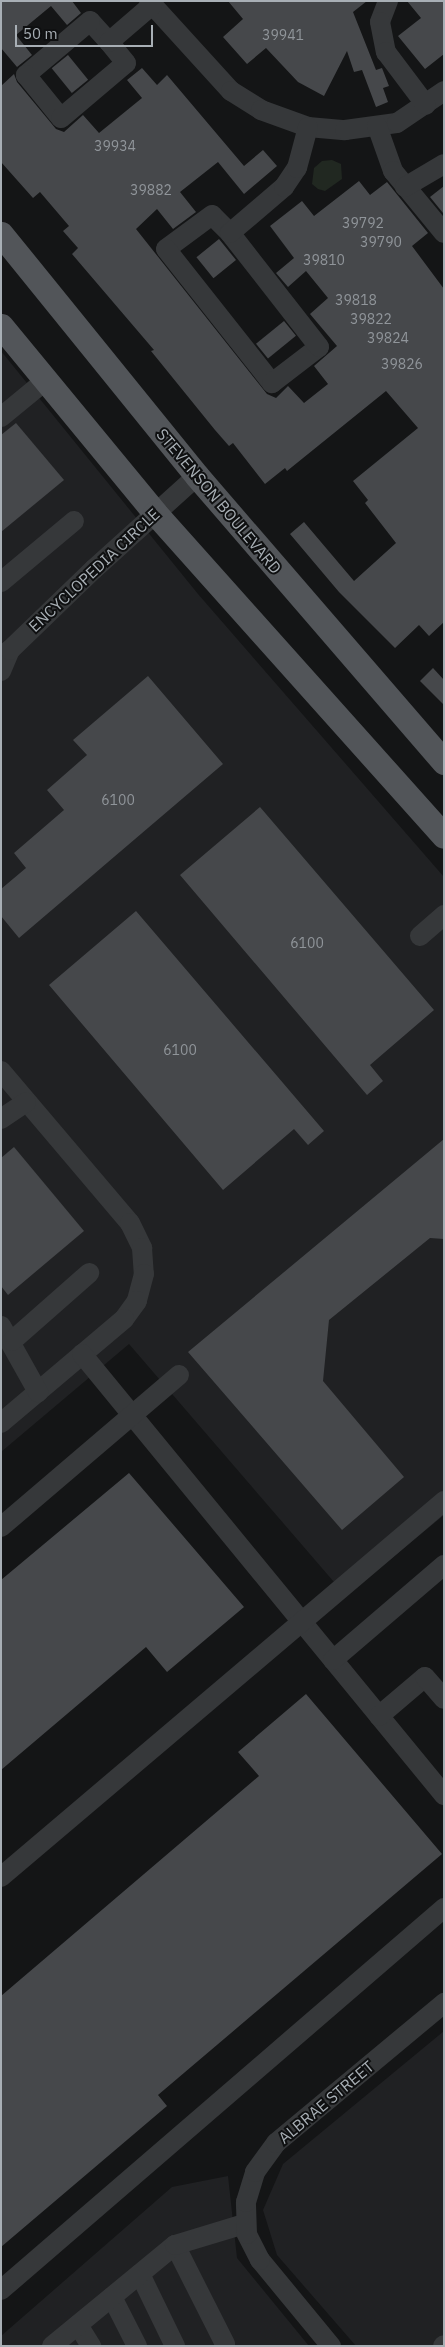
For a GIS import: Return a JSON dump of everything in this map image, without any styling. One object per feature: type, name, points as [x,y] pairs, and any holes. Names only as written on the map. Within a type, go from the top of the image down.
[{"type":"main road","name":"STEVENSON BOULEVARD","points":[[1,234],[197,476],[444,762]]},
{"type":"main road","points":[[1,326],[155,513],[444,836]]},
{"type":"street","points":[[388,1],[380,22],[386,52],[426,105]]},
{"type":"street","points":[[110,42],[151,3],[231,91],[261,110],[308,127],[344,130],[397,123],[444,92]]},
{"type":"street","points":[[90,20],[110,42],[126,63],[61,118],[26,75],[90,20]]},
{"type":"street","points":[[377,126],[393,171],[444,232]]},
{"type":"street","points":[[230,233],[284,187],[297,168],[308,127]]},
{"type":"street","points":[[405,186],[444,164]]},
{"type":"street","points":[[212,215],[230,233],[319,347],[272,383],[166,249],[212,215]]},
{"type":"street","points":[[1,417],[46,380]]},
{"type":"street","name":"ENCYCLOPEDIA CIRCLE","points":[[1,671],[10,650],[155,513],[197,476]]},
{"type":"street","points":[[1,582],[74,521]]},
{"type":"street","points":[[420,936],[444,915]]},
{"type":"street","points":[[1,1072],[130,1223],[142,1248],[144,1274],[137,1301],[124,1319],[1,1423]]},
{"type":"street","points":[[1,1119],[26,1102]]},
{"type":"street","points":[[38,1392],[6,1334],[89,1273]]},
{"type":"street","points":[[82,1354],[444,1795]]},
{"type":"street","points":[[1,1527],[179,1375]]},
{"type":"street","points":[[1,1877],[444,1501]]},
{"type":"street","points":[[333,1660],[444,1565]]},
{"type":"street","points":[[379,1716],[426,1677],[444,1699]]},
{"type":"street","points":[[1,2290],[444,1908]]},
{"type":"street","name":"ALBRAE STREET","points":[[244,2224],[246,2202],[256,2172],[276,2143],[444,2003]]},
{"type":"street","points":[[52,2346],[175,2245],[244,2224],[260,2260],[331,2346]]},
{"type":"street","points":[[175,2245],[225,2344]]},
{"type":"street","points":[[140,2274],[175,2346]]},
{"type":"street","points":[[112,2297],[137,2346]]},
{"type":"street","points":[[78,2325],[91,2346]]},
{"type":"shaded area","points":[[332,160],[341,164],[342,179],[325,191],[318,189],[312,184],[314,168],[322,161]]},
{"type":"shaded area","points":[[1,351],[198,594],[444,877],[444,1515],[346,1596],[129,1344],[1,1452]]},
{"type":"shaded area","points":[[444,2031],[444,2346],[356,2346],[277,2255],[263,2210],[283,2164]]},
{"type":"shaded area","points":[[228,2176],[237,2258],[309,2346],[1,2346],[1,2336],[172,2187]]},
{"type":"building","points":[[1,1],[72,1],[81,13],[67,25],[51,6],[16,35],[32,55],[17,67],[1,48]]},
{"type":"building","points":[[228,1],[367,1],[353,12],[376,70],[382,68],[389,86],[383,88],[388,102],[376,107],[362,70],[354,72],[347,51],[324,96],[298,82],[266,48],[247,64],[223,37],[243,19]]},
{"type":"building","points":[[407,1],[444,1],[444,54],[425,69],[398,36],[421,18]]},
{"type":"building","points":[[68,55],[88,80],[72,93],[52,68]]},
{"type":"building","points":[[142,68],[157,85],[167,75],[244,166],[263,150],[277,166],[244,194],[218,162],[180,192],[196,212],[173,229],[157,209],[136,229],[267,394],[276,398],[288,386],[304,403],[328,384],[314,366],[337,346],[310,314],[328,298],[306,271],[288,287],[276,273],[294,258],[270,226],[302,201],[314,216],[359,181],[370,195],[387,182],[428,233],[412,246],[444,289],[444,622],[429,636],[419,625],[395,648],[339,592],[290,534],[304,522],[354,581],[396,543],[365,503],[368,500],[353,481],[418,428],[386,391],[287,471],[285,468],[265,484],[233,443],[229,446],[215,430],[151,351],[154,350],[72,254],[78,248],[63,231],[69,226],[40,192],[33,198],[1,162],[1,86],[14,74],[17,82],[56,129],[64,132],[83,115],[99,133],[142,98],[127,80]]},
{"type":"building","points":[[444,186],[444,213],[443,213],[430,197]]},
{"type":"building","points":[[219,239],[236,260],[213,278],[196,257]]},
{"type":"building","points":[[284,321],[296,336],[268,358],[256,344]]},
{"type":"building","points":[[16,423],[64,480],[1,532],[1,435]]},
{"type":"building","points":[[433,668],[444,680],[444,705],[420,681]]},
{"type":"building","points":[[148,676],[223,764],[19,938],[1,916],[1,889],[26,868],[14,853],[64,810],[47,790],[87,755],[73,740]]},
{"type":"building","points":[[260,807],[434,1010],[370,1065],[383,1081],[367,1095],[180,875]]},
{"type":"building","points":[[136,911],[324,1131],[308,1145],[294,1129],[223,1190],[49,985]]},
{"type":"building","points":[[444,1139],[444,1239],[430,1238],[329,1320],[323,1381],[404,1477],[342,1530],[188,1352]]},
{"type":"building","points":[[14,1147],[84,1231],[8,1295],[1,1286],[1,1158]]},
{"type":"building","points":[[129,1473],[244,1607],[167,1672],[146,1647],[1,1770],[1,1580]]},
{"type":"building","points":[[306,1694],[442,1854],[158,2095],[167,2106],[1,2247],[1,1996],[259,1776],[238,1752]]}]
